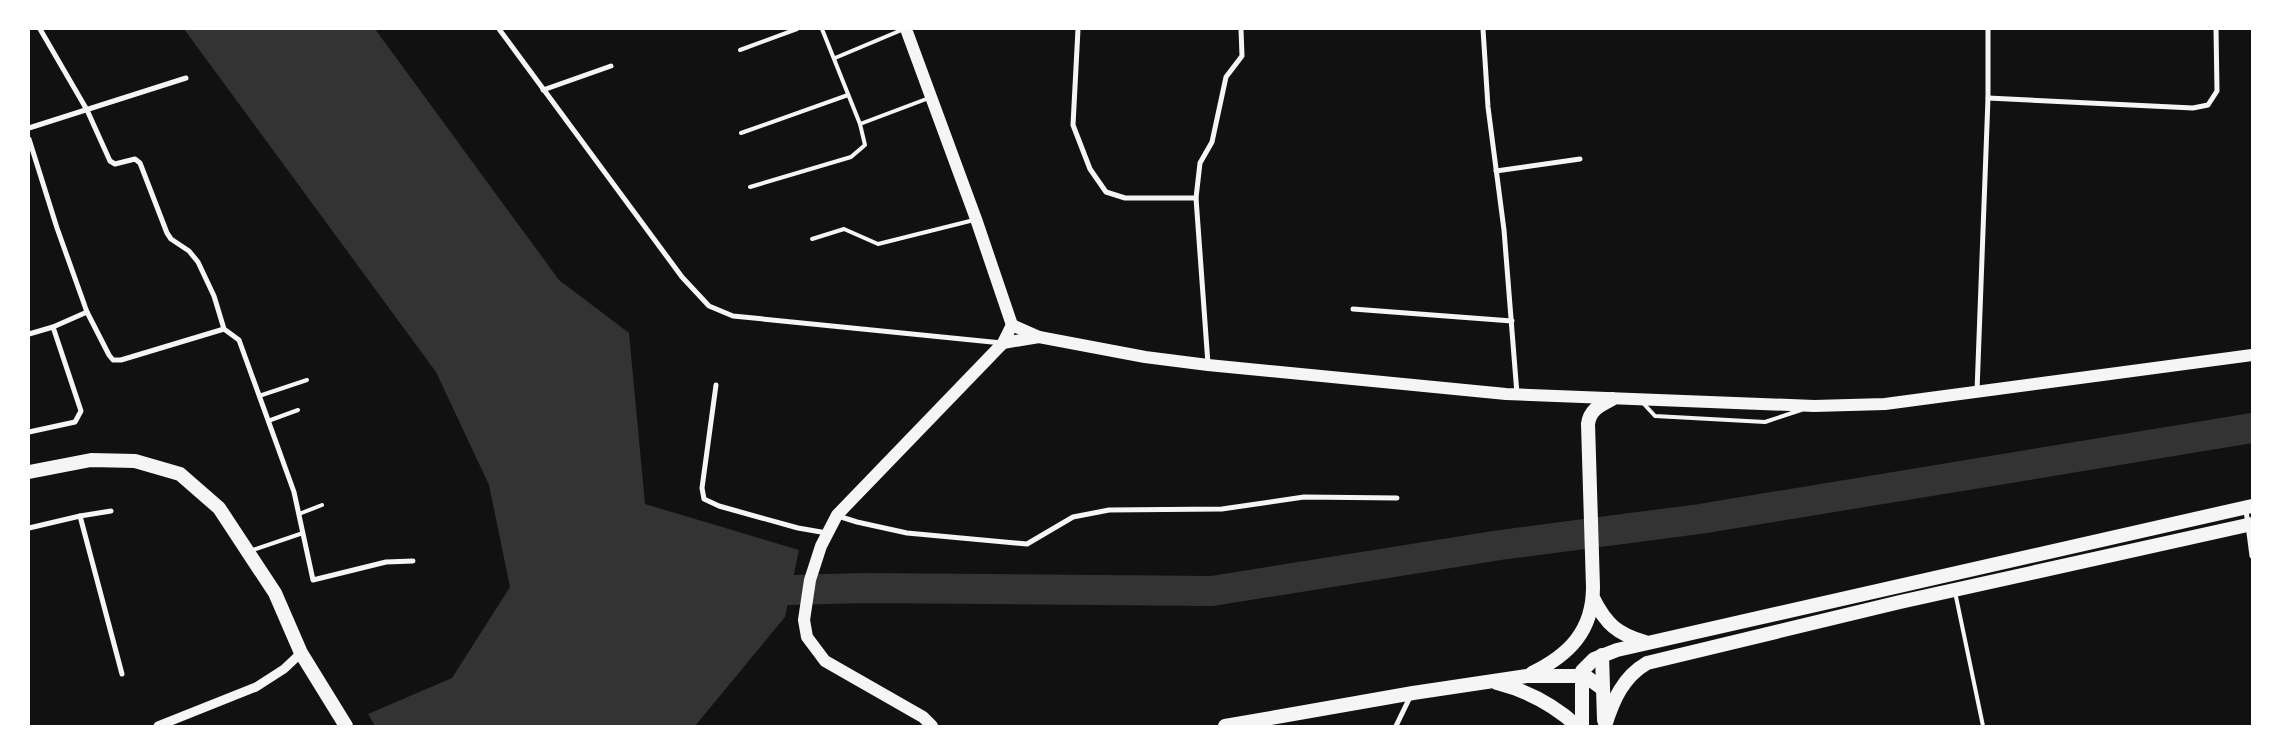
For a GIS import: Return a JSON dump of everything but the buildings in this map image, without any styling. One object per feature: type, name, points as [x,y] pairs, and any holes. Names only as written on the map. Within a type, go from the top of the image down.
[{"type":"highway","points":[[1612,399],[1594,410],[1589,416],[1588,435],[1594,592],[1601,615],[1613,628],[1628,638],[1646,642]]},
{"type":"highway","points":[[29,472],[91,460],[136,461],[180,474],[219,508],[248,552],[275,593],[301,653],[346,726]]},
{"type":"highway","points":[[1582,726],[1581,676],[1588,664],[1602,655],[1646,642],[2249,506]]},
{"type":"highway","points":[[1604,726],[1626,681],[1636,670],[1648,663],[1954,590],[2250,524]]},
{"type":"highway","points":[[1527,676],[1553,664],[1568,652],[1580,636],[1588,618],[1594,592]]},
{"type":"highway","points":[[1602,655],[1604,726]]},
{"type":"highway","points":[[1225,726],[1413,693],[1527,676],[1581,676],[1588,678],[1603,689]]},
{"type":"highway","points":[[1489,681],[1515,688],[1540,698],[1577,726]]},
{"type":"main road","points":[[905,29],[976,219],[1012,325],[1003,343],[837,516],[821,546],[810,580],[804,620],[807,637],[825,660],[923,718],[932,726]]},
{"type":"main road","points":[[1012,325],[1039,336],[1145,357],[1208,365],[1517,394],[1814,406],[1885,404],[2252,356]]},
{"type":"main road","points":[[1003,343],[1039,336]]},
{"type":"street","points":[[40,29],[87,110],[110,160],[115,164],[135,159],[140,163],[167,233],[171,239],[189,251],[198,262],[214,296],[224,329],[239,340],[294,492],[313,580],[386,562],[412,561]]},
{"type":"street","points":[[499,29],[682,277],[709,306],[733,316],[1003,343]]},
{"type":"street","points":[[1078,29],[1073,125],[1090,169],[1106,192],[1125,198],[1196,198]]},
{"type":"street","points":[[1208,365],[1196,198],[1200,163],[1212,142],[1226,77],[1242,56],[1241,29]]},
{"type":"street","points":[[1483,29],[1488,107],[1504,230],[1517,394]]},
{"type":"street","points":[[1977,391],[1988,98],[1988,29]]},
{"type":"street","points":[[1988,98],[2193,108],[2208,105],[2217,91],[2216,29]]},
{"type":"street","points":[[543,90],[611,66]]},
{"type":"street","points":[[29,128],[186,78]]},
{"type":"street","points":[[29,140],[57,228],[87,312],[109,356],[114,360],[121,360],[224,329]]},
{"type":"street","points":[[1496,171],[1580,160]]},
{"type":"street","points":[[1353,309],[1512,321]]},
{"type":"street","points":[[29,334],[53,327],[87,312]]},
{"type":"street","points":[[29,432],[76,422],[81,410],[53,327]]},
{"type":"street","points":[[716,385],[702,488],[704,500],[798,528],[827,533]]},
{"type":"street","points":[[837,516],[907,533],[1027,544],[1073,517],[1109,510],[1222,510],[1304,497],[1397,498]]},
{"type":"street","points":[[2249,506],[2252,556]]},
{"type":"street","points":[[29,528],[111,511]]},
{"type":"street","points":[[80,516],[122,674]]},
{"type":"street","points":[[158,726],[170,723],[256,687],[284,669],[301,653]]},
{"type":"street","points":[[1396,726],[1413,693]]},
{"type":"lane","points":[[740,50],[796,29]]},
{"type":"lane","points":[[750,187],[851,157],[865,145],[860,124],[822,29]]},
{"type":"lane","points":[[835,58],[905,29]]},
{"type":"lane","points":[[741,133],[848,95]]},
{"type":"lane","points":[[860,124],[931,98]]},
{"type":"lane","points":[[812,239],[844,229],[878,244],[976,219]]},
{"type":"lane","points":[[259,396],[307,380]]},
{"type":"lane","points":[[1634,399],[1654,416],[1765,422],[1814,406]]},
{"type":"lane","points":[[268,421],[298,410]]},
{"type":"lane","points":[[299,514],[322,505]]},
{"type":"lane","points":[[248,552],[303,533]]},
{"type":"lane","points":[[1954,590],[1983,726]]},
{"type":"shaded area","points":[[184,29],[375,29],[559,280],[629,333],[645,504],[799,550],[785,617],[695,726],[375,726],[368,714],[452,678],[510,587],[489,485],[436,372]]},
{"type":"waterway","points":[[751,591],[865,588],[1212,591],[1500,545],[1700,519],[2252,428]]}]
